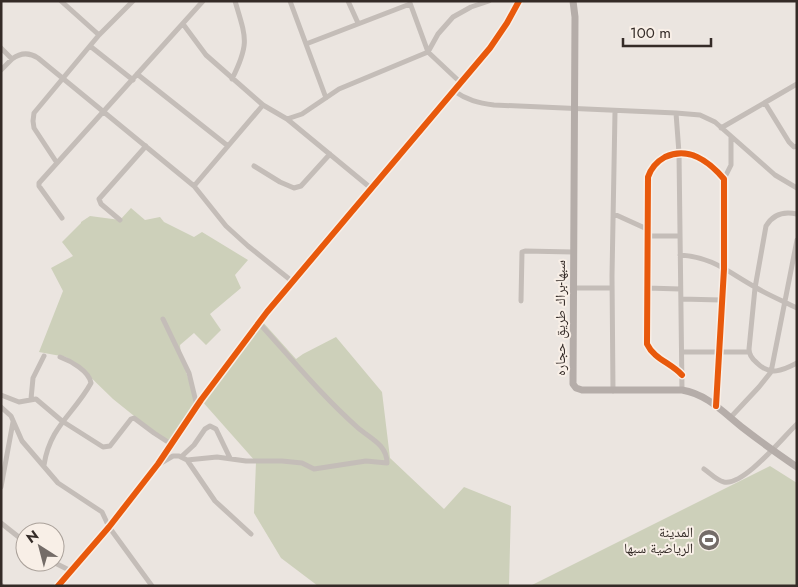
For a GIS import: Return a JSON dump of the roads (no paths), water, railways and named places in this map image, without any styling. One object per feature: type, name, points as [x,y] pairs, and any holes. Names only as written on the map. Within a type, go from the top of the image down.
[{"type":"main road","name":"سبها-براك طريق حجاره","points":[[573,1],[575,17],[572,381],[578,389],[614,391],[682,390],[696,393],[716,406],[771,450],[797,467]]},
{"type":"street","points":[[61,1],[99,36]]},
{"type":"street","points":[[57,163],[34,128],[33,119],[36,108],[99,36],[133,1]]},
{"type":"street","points":[[62,218],[39,185],[203,1]]},
{"type":"street","points":[[232,79],[242,58],[246,42],[235,1]]},
{"type":"street","points":[[290,1],[326,98]]},
{"type":"street","points":[[348,1],[358,23]]},
{"type":"street","points":[[469,1],[471,7]]},
{"type":"street","points":[[287,119],[302,114],[339,88],[428,52],[438,34],[459,13],[489,1]]},
{"type":"street","points":[[60,585],[109,527],[158,464],[197,406],[259,322],[461,83],[500,34],[519,1]]},
{"type":"street","points":[[306,44],[410,3],[428,52],[461,83]]},
{"type":"street","points":[[183,24],[199,47],[232,79],[263,105],[287,119],[372,189]]},
{"type":"street","points":[[90,46],[133,80]]},
{"type":"street","points":[[1,48],[12,59]]},
{"type":"street","points":[[1,70],[12,59],[21,54],[34,55],[194,186],[226,226],[293,282]]},
{"type":"street","points":[[137,74],[228,146]]},
{"type":"street","points":[[722,128],[797,84]]},
{"type":"street","points":[[454,91],[466,99],[479,104],[615,112],[676,113],[706,117],[732,136],[775,175],[797,188]]},
{"type":"street","points":[[764,103],[789,142],[794,147],[797,146]]},
{"type":"street","points":[[194,186],[263,105]]},
{"type":"street","points":[[614,391],[612,288],[615,112]]},
{"type":"street","points":[[676,113],[679,153],[682,390]]},
{"type":"street","points":[[716,406],[724,269],[724,179],[731,168],[732,136]]},
{"type":"street","points":[[120,220],[99,199],[146,146]]},
{"type":"street","points":[[682,375],[676,368],[657,357],[648,346],[648,175],[659,161],[679,153],[687,153],[713,167],[724,179]]},
{"type":"street","points":[[254,166],[285,185],[294,188],[301,186],[330,154]]},
{"type":"street","points":[[614,214],[647,229]]},
{"type":"street","points":[[797,214],[779,214],[770,220],[766,226],[755,288],[749,352],[763,369],[771,372],[780,371],[797,363]]},
{"type":"street","points":[[647,236],[679,236]]},
{"type":"street","points":[[730,418],[760,387],[771,372],[797,240]]},
{"type":"street","points":[[521,301],[522,252],[573,252]]},
{"type":"street","points":[[680,255],[702,258],[718,264],[755,288],[797,308]]},
{"type":"street","points":[[572,288],[612,288]]},
{"type":"street","points":[[648,288],[680,289]]},
{"type":"street","points":[[681,299],[721,300]]},
{"type":"street","points":[[163,319],[189,373],[197,406]]},
{"type":"street","points":[[158,464],[173,456],[184,458],[230,458],[251,462],[302,463],[314,469],[366,461],[387,463],[387,454],[376,441],[359,429],[335,406],[259,322]]},
{"type":"street","points":[[682,352],[749,352]]},
{"type":"street","points":[[31,399],[34,376],[44,356]]},
{"type":"street","points":[[44,465],[50,441],[62,421],[91,383],[90,378],[73,363],[60,357]]},
{"type":"street","points":[[1,395],[19,402],[31,399],[38,401],[62,421],[105,448],[110,446],[131,419],[134,418],[171,444]]},
{"type":"street","points":[[1,407],[11,416],[22,442],[63,488],[100,510],[109,527],[152,586]]},
{"type":"street","points":[[1,488],[14,422]]},
{"type":"street","points":[[704,469],[719,480],[726,482],[734,480],[758,465],[797,424]]},
{"type":"street","points":[[184,458],[204,428],[210,426],[216,429],[230,458]]},
{"type":"street","points":[[184,458],[215,501],[251,534]]},
{"type":"street","points":[[1,522],[15,534]]},
{"type":"street","points":[[65,568],[71,571]]},
{"type":"place","name":"المدينة الرياضية سبها","points":[[709,540]]}]
